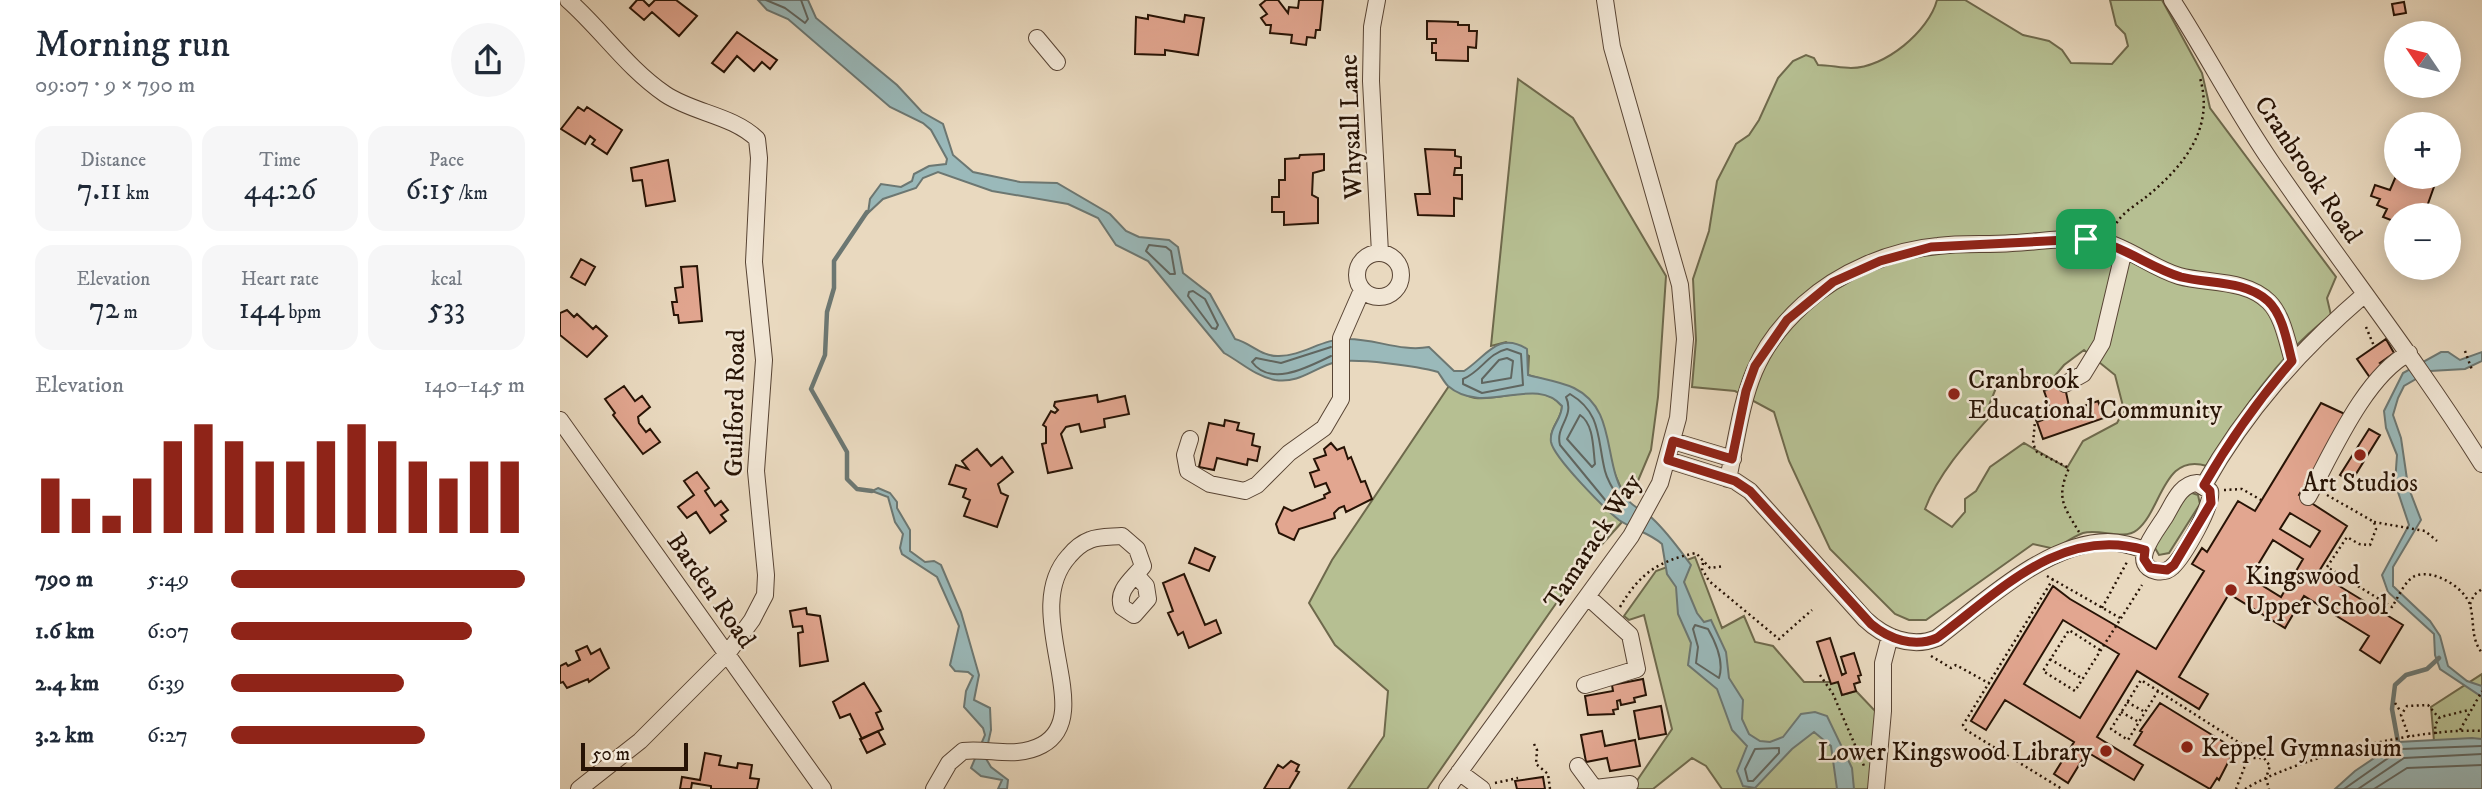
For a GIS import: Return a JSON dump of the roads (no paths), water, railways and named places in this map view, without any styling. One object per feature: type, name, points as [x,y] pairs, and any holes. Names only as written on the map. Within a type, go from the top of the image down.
[{"type":"street","name":"Guilford Road","points":[[568,0],[624,59],[663,93],[683,105],[744,128],[757,139],[759,146],[754,262],[764,360],[756,471],[766,585],[761,606],[727,654],[654,727],[579,789]]},
{"type":"street","name":"Whysall Lane","points":[[1377,0],[1371,27],[1371,81],[1380,253]]},
{"type":"street","name":"Tamarack Way","points":[[1447,789],[1623,548],[1653,496],[1673,441],[1685,368],[1680,285],[1615,57],[1605,0]]},
{"type":"street","name":"Cranbrook Road","points":[[2172,0],[2270,160],[2434,387],[2482,464]]},
{"type":"street","points":[[1037,38],[1057,62]]},
{"type":"street","points":[[1728,479],[1746,391],[1755,366],[1787,320],[1833,282],[1880,261],[1931,247],[2071,239],[2116,246],[2171,273],[2234,285],[2266,299],[2278,317],[2292,361]]},
{"type":"street","points":[[2065,384],[2083,374],[2102,342],[2116,246]]},
{"type":"street","points":[[1380,253],[1398,262],[1401,283],[1386,297],[1372,297],[1362,290],[1358,282],[1358,268],[1367,257],[1380,253]]},
{"type":"street","points":[[1190,439],[1186,463],[1191,474],[1210,484],[1245,491],[1257,485],[1289,453],[1324,428],[1341,399],[1340,338],[1362,290]]},
{"type":"street","points":[[2204,485],[2249,415],[2292,361],[2365,294]]},
{"type":"street","points":[[2311,492],[2374,381],[2405,346]]},
{"type":"street","name":"Barden Road","points":[[560,420],[823,789]]},
{"type":"street","points":[[1673,441],[1732,459]]},
{"type":"street","points":[[1668,460],[1728,479],[1754,494],[1865,618],[1890,636],[1917,643],[1931,640],[2016,577],[2045,561],[2090,544],[2116,542],[2145,550]]},
{"type":"street","points":[[2193,483],[2204,485],[2210,491],[2211,503],[2172,567],[2161,572],[2152,569],[2146,562],[2145,550],[2182,490],[2193,483]]},
{"type":"street","points":[[934,789],[956,756],[973,750],[990,753],[1030,750],[1049,740],[1062,724],[1064,695],[1050,605],[1055,577],[1064,561],[1090,540],[1122,536],[1137,549],[1143,566],[1136,575]]},
{"type":"street","points":[[1585,685],[1637,670],[1630,635],[1588,597]]},
{"type":"street","points":[[1876,789],[1883,711],[1883,663],[1890,636]]},
{"type":"street","points":[[1578,766],[1595,789],[1630,784]]},
{"type":"street","points":[[1459,772],[1489,786]]},
{"type":"water","points":[[758,0],[808,0],[816,18],[897,85],[922,112],[943,124],[953,155],[973,172],[1020,182],[1057,183],[1110,214],[1126,231],[1139,237],[1169,240],[1178,247],[1183,273],[1210,294],[1235,339],[1262,352],[1273,356],[1288,355],[1339,339],[1358,340],[1408,348],[1429,347],[1454,371],[1464,371],[1500,344],[1517,344],[1527,349],[1528,375],[1574,388],[1598,410],[1620,486],[1628,500],[1658,524],[1691,565],[1684,582],[1697,613],[1704,622],[1711,620],[1726,652],[1729,678],[1743,700],[1742,719],[1749,734],[1760,741],[1770,742],[1783,737],[1801,714],[1815,712],[1827,716],[1852,768],[1854,789],[1837,789],[1831,746],[1814,732],[1792,749],[1755,788],[1743,786],[1737,771],[1747,746],[1732,730],[1717,689],[1688,665],[1691,643],[1678,614],[1676,587],[1667,574],[1662,544],[1619,520],[1570,471],[1551,442],[1562,406],[1551,397],[1524,394],[1477,398],[1448,386],[1438,372],[1372,362],[1336,362],[1292,380],[1275,380],[1261,376],[1224,353],[1148,261],[1116,245],[1098,218],[1068,204],[992,191],[938,172],[923,178],[916,188],[883,199],[868,213],[870,199],[881,184],[901,187],[912,181],[914,174],[929,166],[946,164],[947,159],[931,130],[923,123],[890,107],[788,19],[767,10]]},
{"type":"water","points":[[2441,352],[2448,352],[2460,360],[2482,352],[2482,361],[2465,369],[2430,371],[2404,386],[2398,398],[2393,415],[2401,438],[2408,486],[2421,520],[2393,567],[2393,586],[2430,621],[2440,636],[2448,666],[2467,681],[2482,686],[2482,697],[2440,669],[2435,655],[2434,634],[2388,592],[2382,575],[2409,525],[2395,483],[2397,455],[2386,428],[2384,411],[2403,373]]},
{"type":"water","points":[[878,488],[890,493],[897,502],[897,508],[910,530],[910,551],[925,562],[934,561],[941,565],[961,612],[979,675],[974,700],[990,708],[991,730],[985,757],[991,767],[1008,780],[1007,789],[998,789],[1002,780],[981,776],[971,768],[985,735],[983,728],[964,707],[966,691],[973,676],[968,672],[955,671],[950,665],[959,626],[937,577],[902,554],[900,548],[903,534],[895,522],[888,497],[872,491]]},
{"type":"water","points":[[2482,739],[2482,789],[2335,789],[2355,771],[2398,742]]},
{"type":"waterway","points":[[867,212],[834,261],[834,288],[827,312],[825,355],[811,389],[847,452],[847,479],[857,489],[872,491]]},
{"type":"waterway","points":[[2398,742],[2392,709],[2395,685],[2406,675],[2427,669],[2439,658]]},
{"type":"place","name":"Cranbrook Educational Community","points":[[1954,394]]},
{"type":"place","name":"Art Studios","points":[[2360,455]]},
{"type":"place","name":"Kingswood Upper School","points":[[2231,590]]},
{"type":"place","name":"Keppel Gymnasium","points":[[2187,747]]},
{"type":"place","name":"Lower Kingswood Library","points":[[2106,751]]}]
